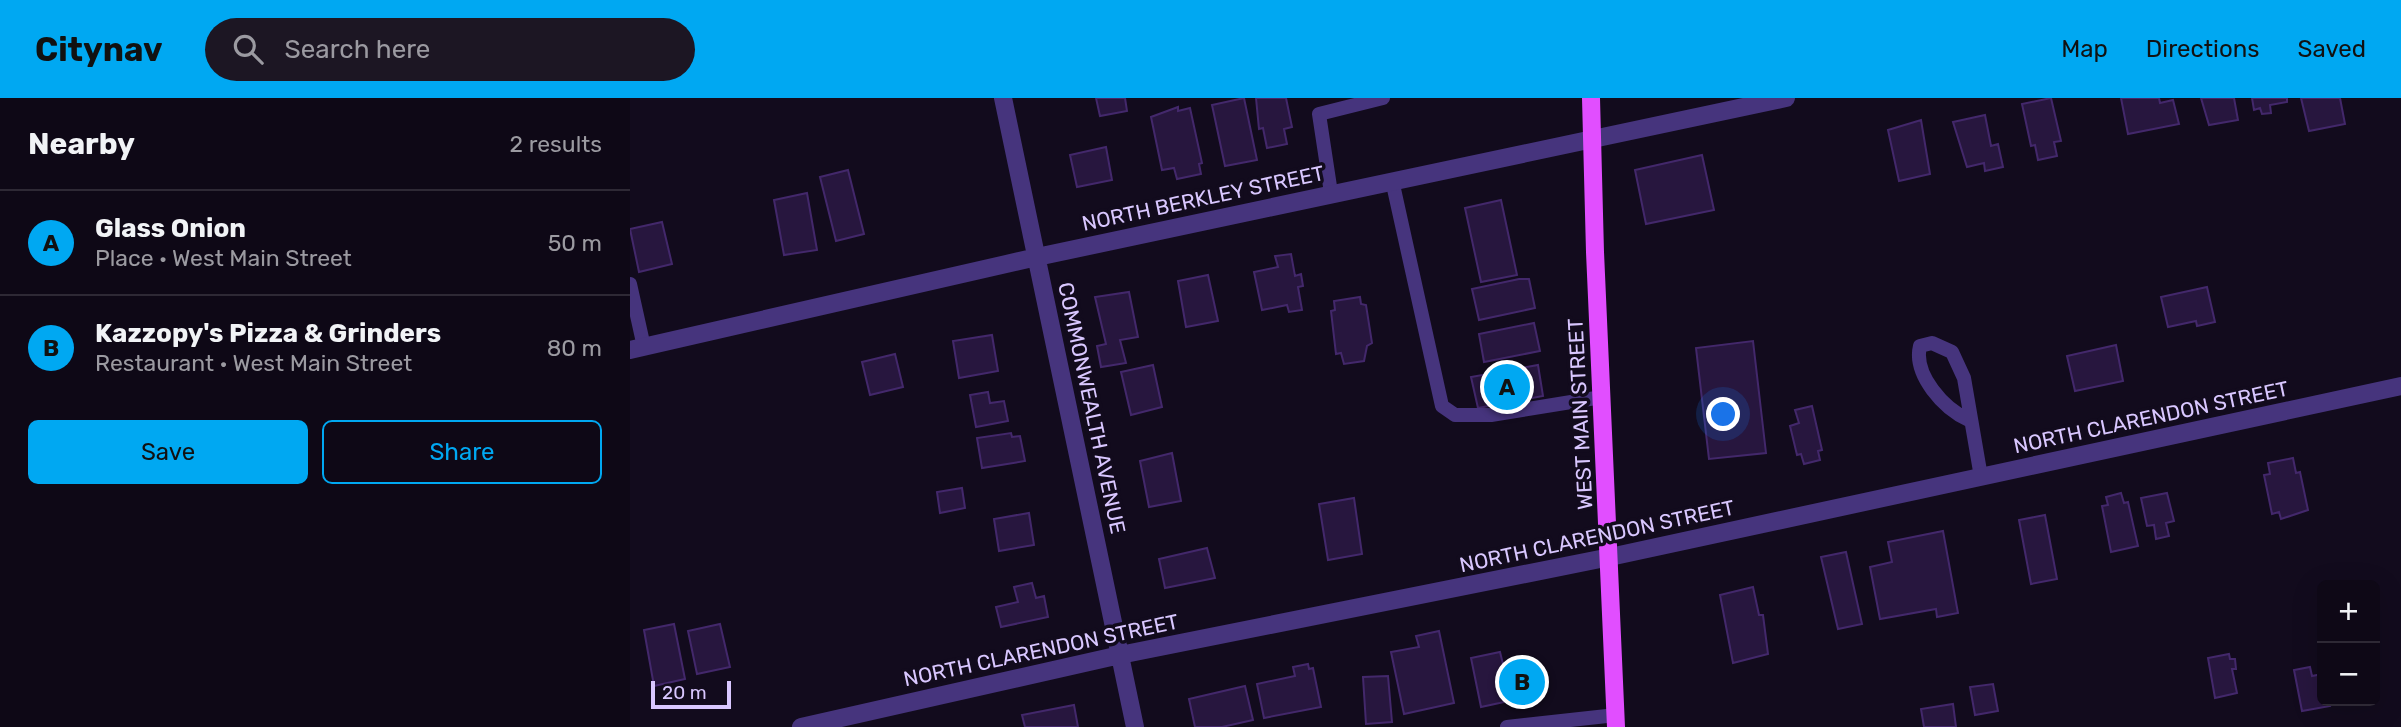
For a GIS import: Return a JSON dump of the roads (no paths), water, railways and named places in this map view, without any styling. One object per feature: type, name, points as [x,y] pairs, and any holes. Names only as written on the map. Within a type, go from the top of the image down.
[{"type":"main road","name":"WEST MAIN STREET","points":[[1591,98],[1616,721]]},
{"type":"street","name":"COMMONWEALTH AVENUE","points":[[1003,98],[1135,727]]},
{"type":"street","name":"NORTH BERKLEY STREET","points":[[637,348],[1331,193],[1786,98]]},
{"type":"street","name":"NORTH CLARENDON STREET","points":[[802,727],[1120,655],[1610,557],[2401,386]]},
{"type":"lane","points":[[1315,98],[1331,193]]},
{"type":"lane","points":[[1319,114],[1383,98]]},
{"type":"lane","points":[[1392,180],[1442,407],[1455,415],[1490,415],[1602,397]]},
{"type":"lane","points":[[630,284],[637,348]]},
{"type":"lane","points":[[1969,420],[1954,413],[1934,390],[1922,370],[1918,354],[1920,345],[1932,343],[1952,352],[1964,377],[1969,420],[1981,477]]},
{"type":"lane","points":[[1507,727],[1616,721]]},
{"type":"place","name":"Glass Onion","points":[[1507,387]]},
{"type":"place","name":"Kazzopy's Pizza & Grinders","points":[[1522,682]]}]
